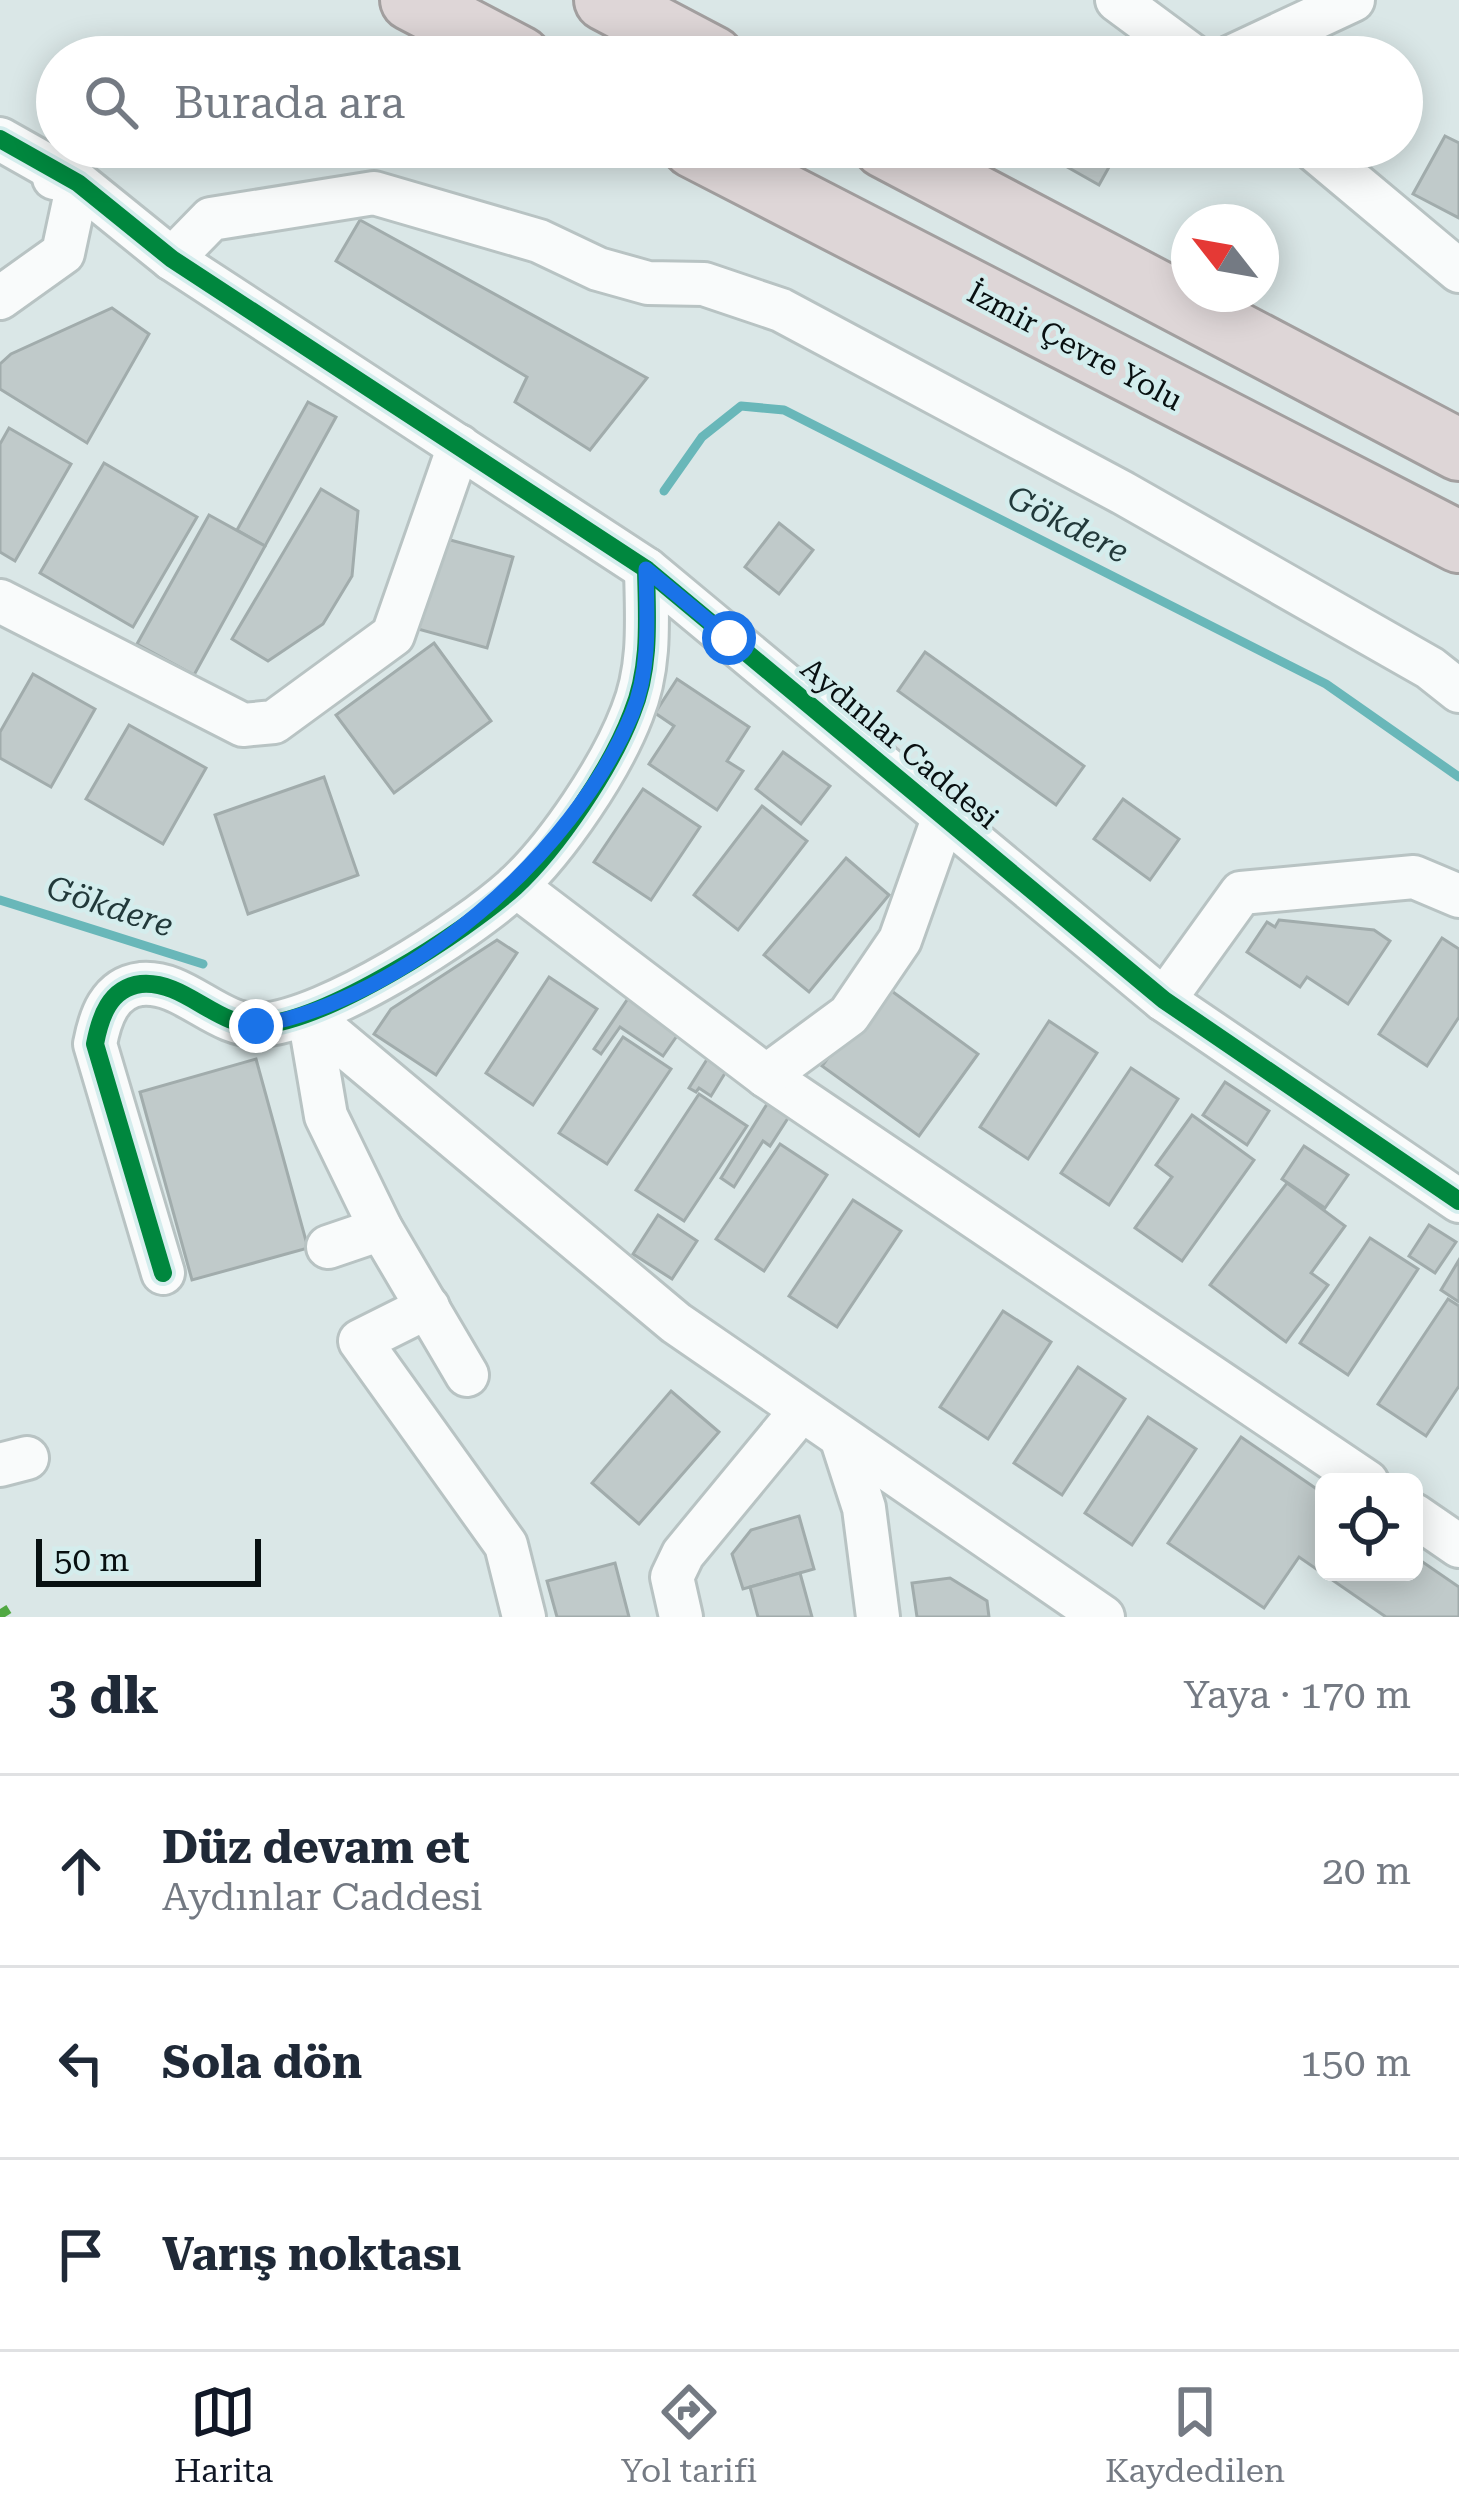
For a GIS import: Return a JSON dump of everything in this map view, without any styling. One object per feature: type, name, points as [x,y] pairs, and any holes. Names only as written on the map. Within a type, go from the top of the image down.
[{"type":"highway","points":[[411,0],[480,36]]},
{"type":"highway","points":[[605,0],[673,36]]},
{"type":"highway","name":"İzmir Çevre Yolu","points":[[734,168],[1459,542]]},
{"type":"highway","points":[[924,168],[1459,449]]},
{"type":"street","points":[[1117,0],[1166,36]]},
{"type":"street","points":[[1276,36],[1353,0]]},
{"type":"street","name":"Aydınlar Caddesi","points":[[0,139],[36,159]]},
{"type":"street","name":"Aydınlar Caddesi","points":[[51,168],[78,183],[172,259],[646,569],[1164,1000],[1459,1201]]},
{"type":"street","points":[[1336,168],[1459,271]]},
{"type":"street","points":[[0,169],[78,183],[63,253],[0,298]]},
{"type":"street","points":[[172,259],[211,219],[374,193],[539,241],[598,268],[648,283],[704,284],[781,310],[1123,493],[1430,668],[1459,691]]},
{"type":"street","points":[[0,601],[243,725],[274,722],[393,635],[459,446]]},
{"type":"street","points":[[164,1273],[95,1044],[100,1018],[115,995],[141,984],[178,992],[214,1013],[256,1026],[309,1016],[433,946],[516,886],[592,789],[633,713],[647,656],[646,569]]},
{"type":"street","points":[[766,1076],[850,1015],[900,940],[943,819]]},
{"type":"street","points":[[1164,1000],[1241,893],[1414,877],[1459,896]]},
{"type":"street","points":[[516,886],[766,1076],[1354,1473]]},
{"type":"street","points":[[309,1016],[326,1116],[381,1229],[467,1375]]},
{"type":"street","points":[[309,1016],[676,1323],[1045,1597],[1103,1617]]},
{"type":"street","points":[[328,1247],[381,1229]]},
{"type":"street","points":[[428,1307],[360,1341],[506,1545],[524,1617]]},
{"type":"street","points":[[681,1617],[672,1577],[683,1554],[800,1412]]},
{"type":"street","points":[[843,1443],[864,1508],[878,1617]]},
{"type":"street","points":[[1423,1520],[1459,1546]]},
{"type":"building","points":[[1445,136],[1459,143],[1459,218],[1413,194]]},
{"type":"building","points":[[1069,168],[1108,168],[1099,185]]},
{"type":"building","points":[[360,220],[647,378],[590,450],[515,402],[527,377],[336,261]]},
{"type":"building","points":[[112,308],[149,334],[87,443],[0,389],[0,364],[11,354]]},
{"type":"building","points":[[308,402],[336,417],[265,546],[237,530]]},
{"type":"building","points":[[9,428],[71,464],[15,561],[0,552],[0,444]]},
{"type":"building","points":[[104,463],[197,517],[133,627],[40,573]]},
{"type":"building","points":[[321,489],[358,511],[352,576],[323,624],[268,661],[232,639]]},
{"type":"building","points":[[209,515],[265,546],[194,675],[137,644]]},
{"type":"building","points":[[779,523],[813,550],[779,594],[745,567]]},
{"type":"building","points":[[432,535],[513,557],[487,648],[407,626]]},
{"type":"building","points":[[434,643],[491,721],[394,793],[336,715]]},
{"type":"building","points":[[925,652],[1084,766],[1056,805],[898,691]]},
{"type":"building","points":[[33,674],[95,709],[51,787],[0,758],[0,732]]},
{"type":"building","points":[[677,679],[749,727],[727,761],[743,771],[717,810],[649,764],[674,726],[655,713]]},
{"type":"building","points":[[129,725],[206,768],[163,844],[86,799]]},
{"type":"building","points":[[783,752],[830,786],[801,824],[756,789]]},
{"type":"building","points":[[324,777],[358,875],[248,914],[215,815]]},
{"type":"building","points":[[643,789],[700,827],[651,900],[594,862]]},
{"type":"building","points":[[1123,799],[1179,839],[1150,880],[1094,839]]},
{"type":"building","points":[[762,806],[807,841],[738,930],[694,895]]},
{"type":"building","points":[[846,858],[889,895],[809,992],[764,955]]},
{"type":"building","points":[[1279,920],[1374,930],[1390,941],[1348,1004],[1307,977],[1300,987],[1247,952],[1267,922],[1275,927]]},
{"type":"building","points":[[1442,938],[1459,949],[1459,1017],[1427,1066],[1379,1034]]},
{"type":"building","points":[[497,940],[517,953],[436,1075],[374,1034],[391,1009]]},
{"type":"building","points":[[549,977],[597,1009],[533,1105],[486,1073]]},
{"type":"building","points":[[882,984],[978,1054],[919,1136],[822,1066]]},
{"type":"building","points":[[637,985],[688,1020],[663,1056],[620,1027],[601,1054],[594,1049]]},
{"type":"building","points":[[1049,1021],[1097,1053],[1028,1159],[980,1127]]},
{"type":"building","points":[[623,1037],[671,1069],[607,1164],[559,1133]]},
{"type":"building","points":[[716,1045],[735,1057],[711,1096],[689,1088]]},
{"type":"building","points":[[256,1059],[308,1248],[192,1280],[140,1092]]},
{"type":"building","points":[[1131,1068],[1178,1099],[1109,1205],[1061,1173]]},
{"type":"building","points":[[1225,1082],[1269,1111],[1247,1145],[1203,1115]]},
{"type":"building","points":[[777,1088],[799,1101],[770,1146],[763,1141],[734,1187],[721,1178]]},
{"type":"building","points":[[699,1094],[747,1126],[684,1221],[636,1190]]},
{"type":"building","points":[[1192,1115],[1254,1160],[1182,1261],[1135,1228],[1172,1177],[1156,1165]]},
{"type":"building","points":[[780,1144],[827,1175],[764,1271],[716,1239]]},
{"type":"building","points":[[1304,1146],[1348,1175],[1325,1208],[1282,1179]]},
{"type":"building","points":[[1287,1183],[1345,1226],[1311,1273],[1328,1285],[1286,1342],[1210,1285]]},
{"type":"building","points":[[853,1200],[901,1231],[837,1327],[789,1296]]},
{"type":"building","points":[[658,1215],[697,1241],[672,1279],[633,1254]]},
{"type":"building","points":[[1429,1225],[1456,1242],[1435,1273],[1409,1256]]},
{"type":"building","points":[[1370,1238],[1418,1269],[1348,1375],[1300,1343]]},
{"type":"building","points":[[1459,1260],[1459,1302],[1441,1290]]},
{"type":"building","points":[[1448,1299],[1459,1306],[1459,1386],[1426,1436],[1378,1404]]},
{"type":"building","points":[[1003,1311],[1051,1342],[988,1439],[940,1407]]},
{"type":"building","points":[[1078,1367],[1125,1399],[1062,1495],[1014,1463]]},
{"type":"building","points":[[671,1391],[719,1432],[639,1524],[592,1483]]},
{"type":"building","points":[[1148,1417],[1196,1449],[1132,1545],[1085,1513]]},
{"type":"building","points":[[1241,1437],[1315,1488],[1315,1568],[1299,1557],[1264,1608],[1168,1543]]},
{"type":"building","points":[[799,1516],[814,1569],[743,1589],[732,1554],[751,1530]]},
{"type":"building","points":[[1423,1562],[1459,1587],[1459,1617],[1386,1617],[1334,1581],[1423,1581]]},
{"type":"building","points":[[615,1563],[629,1617],[557,1617],[547,1581]]},
{"type":"building","points":[[800,1573],[812,1617],[758,1617],[750,1587]]},
{"type":"building","points":[[950,1578],[987,1601],[989,1617],[917,1617],[912,1583]]},
{"type":"waterway","name":"Gökdere","points":[[664,491],[702,437],[741,406],[784,410],[1326,684],[1459,777]]},
{"type":"waterway","name":"Gökdere","points":[[0,900],[203,964]]},
{"type":"marked path","points":[[0,1609],[5,1617]]},
{"type":"cycle path","points":[[0,139],[36,159]]},
{"type":"cycle path","points":[[51,168],[78,183],[172,259],[646,569],[1164,1000],[1459,1201]]},
{"type":"cycle path","points":[[163,1273],[95,1044],[108,1006],[130,987],[157,985],[245,1024],[289,1020],[394,971],[492,906],[532,870],[565,829],[623,735],[645,660],[646,569]]},
{"type":"route","points":[[256,1026],[309,1016],[433,946],[516,886],[592,789],[633,713],[647,656],[646,569],[729,638]]}]
